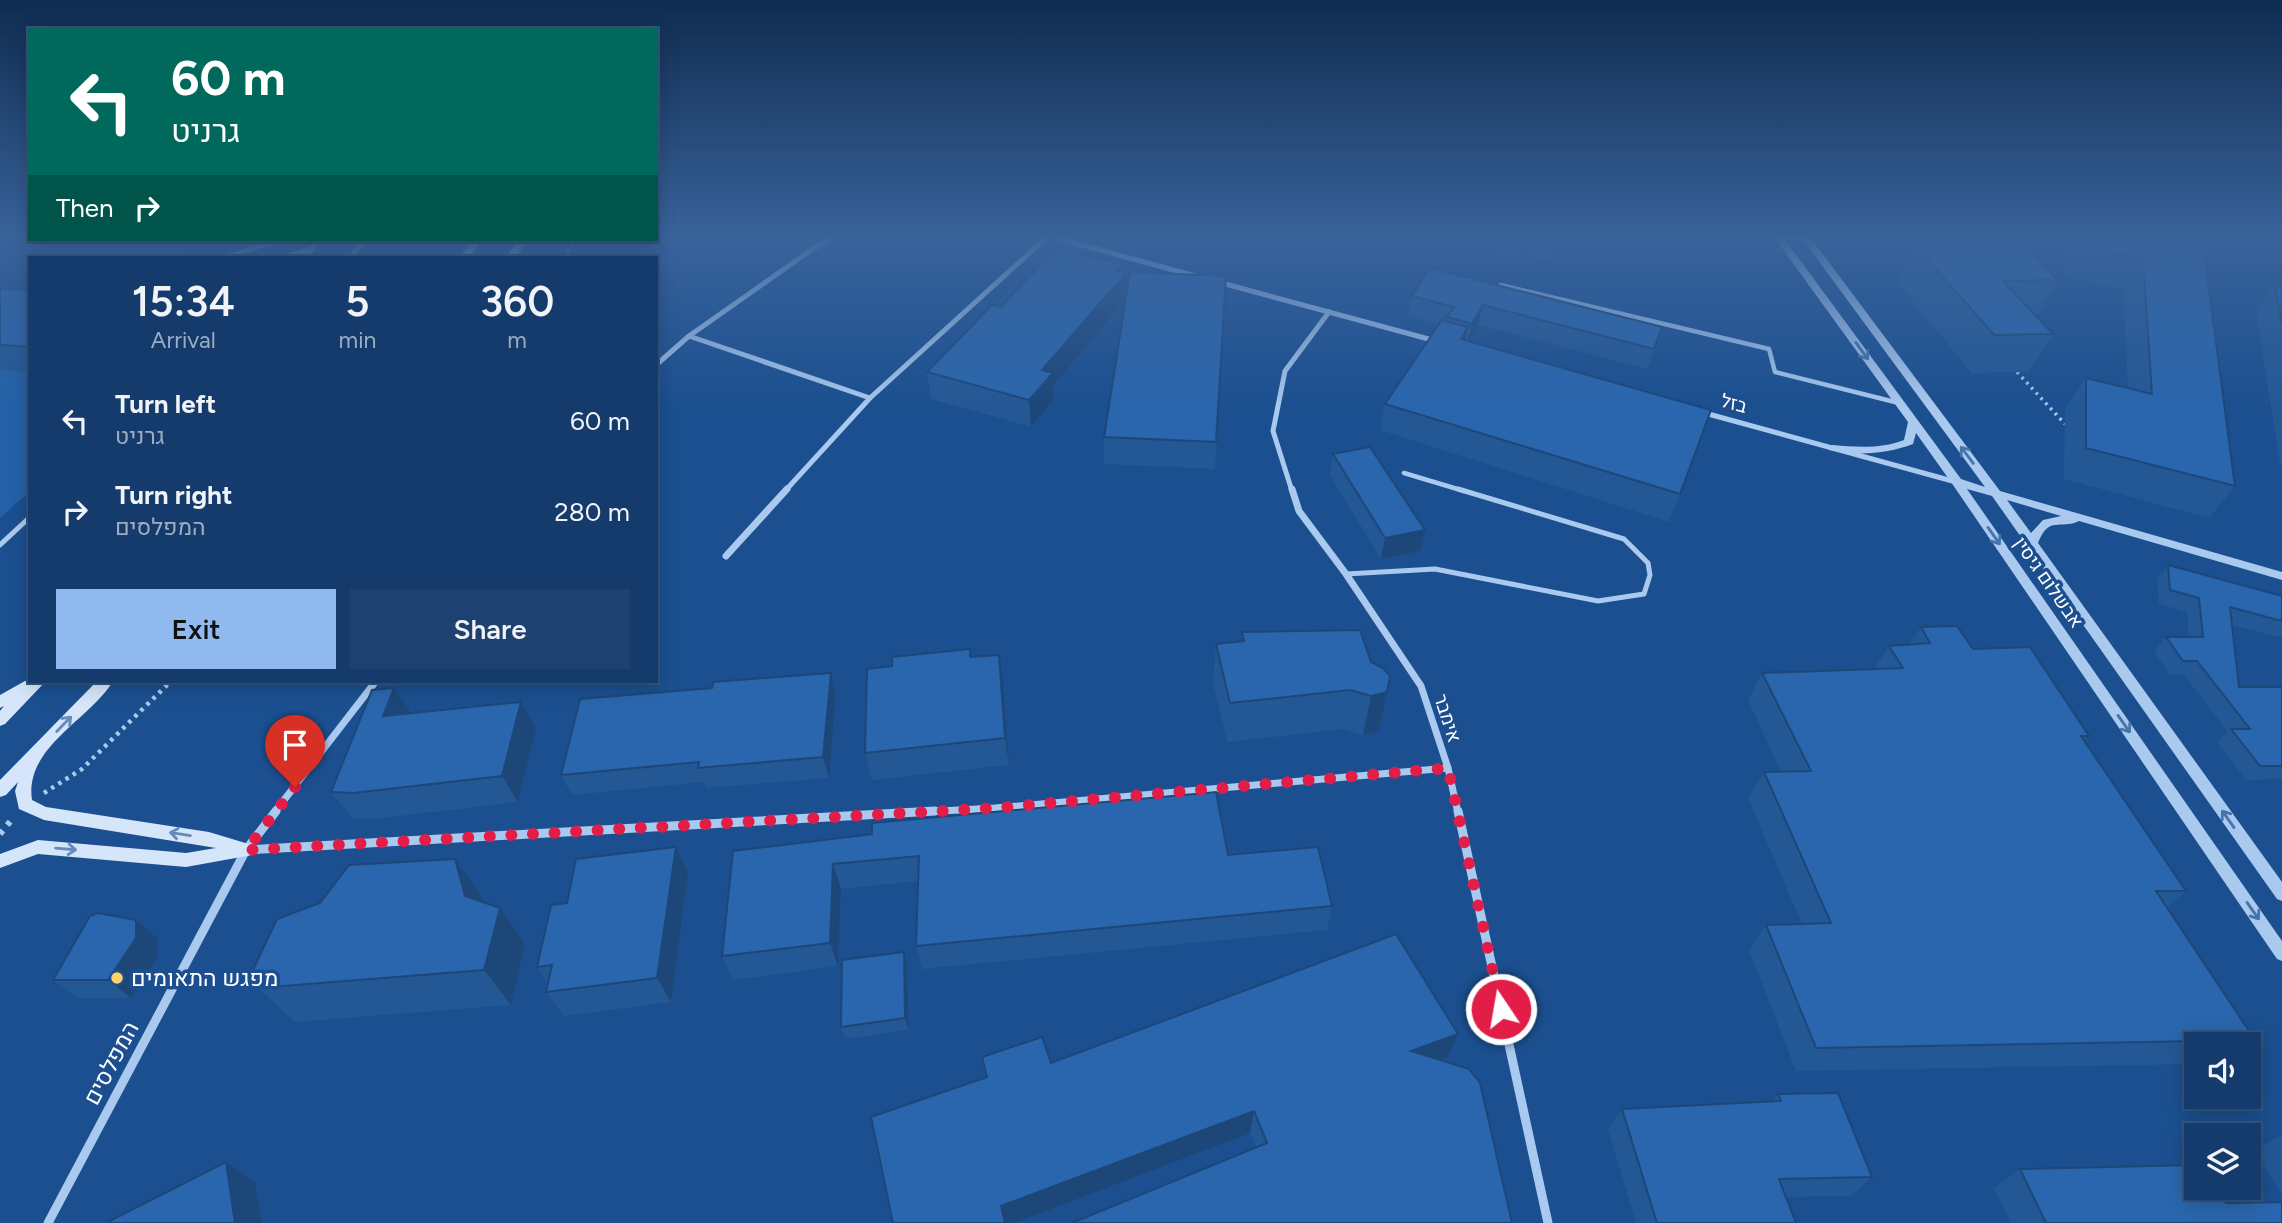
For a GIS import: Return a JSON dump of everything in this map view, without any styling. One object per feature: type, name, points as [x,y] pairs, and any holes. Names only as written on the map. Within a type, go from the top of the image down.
[{"type":"main road","points":[[0,702],[33,683]]},
{"type":"main road","points":[[0,720],[35,683]]},
{"type":"main road","points":[[0,790],[104,683]]},
{"type":"main road","points":[[33,756],[23,791],[25,804],[44,813],[209,839],[246,850]]},
{"type":"main road","points":[[0,861],[38,847],[186,860],[246,850]]},
{"type":"street","points":[[658,363],[690,336],[749,294]]},
{"type":"street","points":[[726,556],[870,398],[984,294]]},
{"type":"street","points":[[1263,294],[1448,344]]},
{"type":"street","name":"אבשלום גיסין","points":[[1819,294],[1957,482],[2282,954]]},
{"type":"street","name":"אבשלום גיסין","points":[[1848,294],[1996,493],[2282,894]]},
{"type":"street","name":"אימבר","points":[[1329,312],[1285,371],[1273,431],[1299,511],[1422,685],[1448,768],[1548,1223]]},
{"type":"street","points":[[690,336],[870,398]]},
{"type":"street","name":"בזל","points":[[1687,409],[1957,482],[2282,576]]},
{"type":"street","points":[[1833,448],[1866,450],[1900,447],[1909,442],[1913,421]]},
{"type":"street","points":[[2032,544],[2037,527],[2044,523],[2066,520],[2095,522]]},
{"type":"street","name":"המפלסים","points":[[48,1223],[246,850],[374,683]]},
{"type":"street","points":[[246,850],[995,808],[1448,768]]},
{"type":"lane","points":[[1539,294],[1769,349],[1775,372],[1900,403]]},
{"type":"lane","points":[[1346,574],[1435,569],[1598,601],[1644,594],[1653,578],[1648,561],[1624,540],[1404,473]]},
{"type":"lane","points":[[0,545],[28,519]]},
{"type":"path","points":[[2017,372],[2065,424]]},
{"type":"path","points":[[0,834],[25,804],[82,769],[170,683]]},
{"type":"shaded area","points":[[0,314],[28,315],[28,493],[0,518]]},
{"type":"building","points":[[0,294],[28,294],[28,347],[0,345]]},
{"type":"building","points":[[1013,294],[1108,294],[1042,370],[1053,373],[1029,400],[927,372],[992,305],[1001,307]]},
{"type":"building","points":[[1127,294],[1225,294],[1216,442],[1104,437]]},
{"type":"building","points":[[1533,294],[1662,327],[1654,349],[1483,305],[1472,324],[1447,317],[1454,307],[1412,296]]},
{"type":"building","points":[[1958,294],[2015,294],[2053,334],[1994,335]]},
{"type":"building","points":[[2145,294],[2210,294],[2235,486],[2086,448],[2086,378],[2152,394]]},
{"type":"building","points":[[2277,294],[2282,294],[2282,324]]},
{"type":"building","points":[[1442,320],[1468,327],[1461,339],[1711,410],[1680,494],[1385,404]]},
{"type":"building","points":[[1370,447],[1425,530],[1385,538],[1333,454]]},
{"type":"building","points":[[2168,565],[2282,596],[2282,621],[2230,607],[2239,687],[2282,687],[2282,766],[2260,766],[2231,729],[2250,729],[2197,661],[2183,661],[2166,637],[2203,637],[2199,598],[2170,590]]},
{"type":"building","points":[[1957,626],[1973,649],[2030,647],[2089,736],[2081,736],[2186,891],[2156,891],[2250,1032],[2184,1032],[2184,1041],[1816,1048],[1766,925],[1831,923],[1764,772],[1811,771],[1762,673],[1903,668],[1889,646],[1930,643],[1921,627]]},
{"type":"building","points":[[1360,630],[1371,662],[1383,668],[1390,676],[1387,692],[1371,696],[1350,690],[1230,703],[1216,644],[1244,641],[1242,632]]},
{"type":"building","points":[[970,649],[970,657],[999,655],[1005,738],[865,753],[867,669],[892,666],[892,657]]},
{"type":"building","points":[[831,673],[823,757],[698,768],[699,762],[561,775],[580,699],[712,688],[713,682]]},
{"type":"building","points":[[394,688],[383,716],[521,702],[502,776],[353,793],[331,792],[372,690]]},
{"type":"building","points":[[1216,792],[1228,855],[1318,847],[1332,906],[916,946],[919,856],[833,864],[830,943],[722,956],[733,851],[872,834],[872,823]]},
{"type":"building","points":[[676,847],[657,978],[546,992],[552,965],[537,967],[551,905],[567,903],[576,859]]},
{"type":"building","points":[[455,859],[465,896],[500,908],[484,970],[258,988],[264,973],[251,974],[277,919],[320,903],[349,865]]},
{"type":"building","points":[[98,913],[136,920],[136,938],[108,980],[53,980],[90,916]]},
{"type":"building","points":[[1396,934],[1458,1034],[1411,1051],[1469,1069],[1480,1083],[1512,1223],[1072,1223],[1267,1143],[1254,1111],[1001,1206],[1005,1223],[893,1223],[871,1117],[987,1077],[982,1057],[1042,1037],[1051,1063]]},
{"type":"building","points":[[904,952],[905,1018],[841,1027],[842,960]]},
{"type":"building","points":[[1838,1093],[1872,1177],[1779,1179],[1796,1223],[1657,1223],[1622,1109],[1781,1101],[1778,1094]]},
{"type":"building","points":[[226,1162],[235,1223],[106,1223]]},
{"type":"building","points":[[2184,1165],[2184,1200],[2224,1200],[2226,1203],[2282,1202],[2282,1223],[2046,1223],[2020,1169]]},
{"type":"place","name":"מפגש התאומים","points":[[117,978]]},
{"type":"route","points":[[295,787],[246,850],[995,808],[1448,768],[1501,1009]]}]
